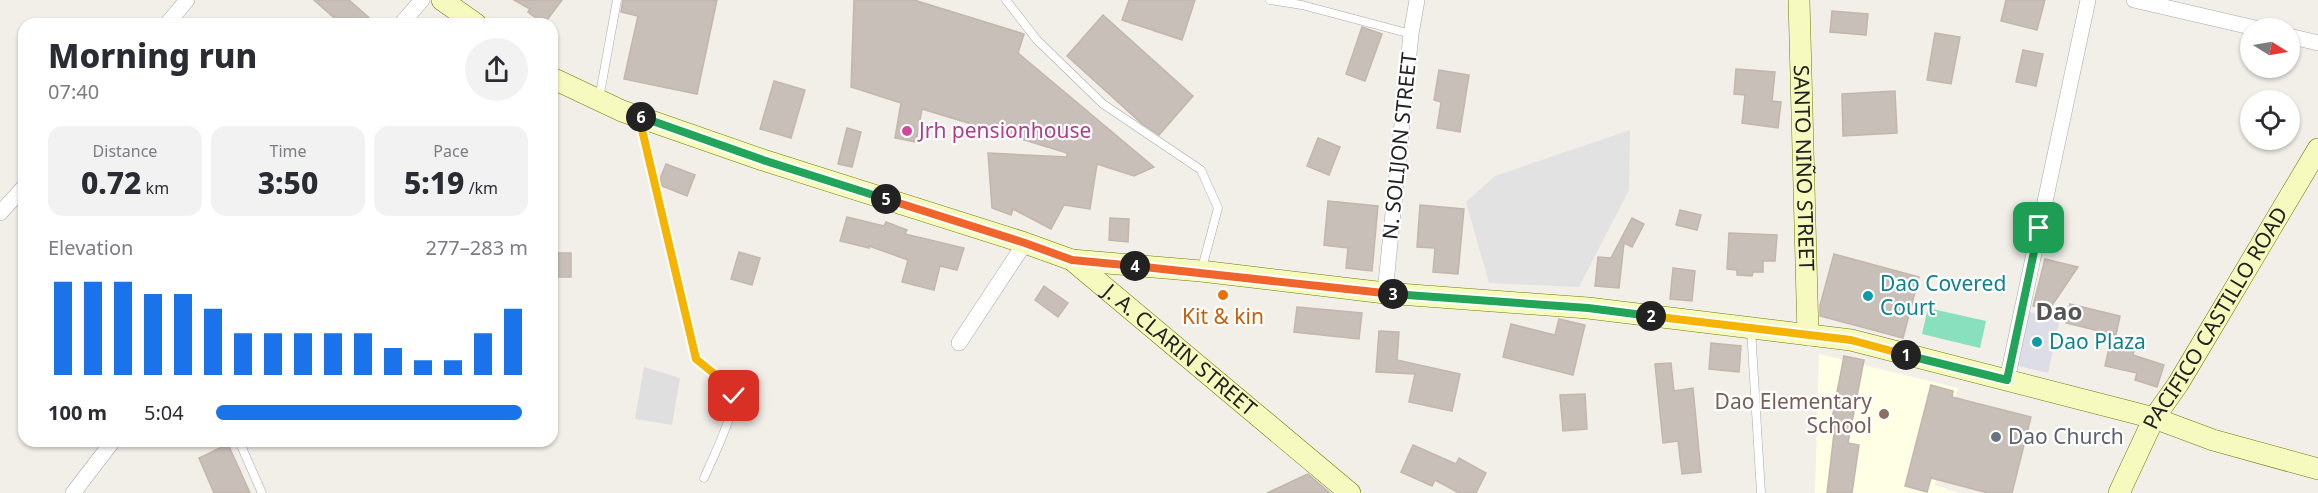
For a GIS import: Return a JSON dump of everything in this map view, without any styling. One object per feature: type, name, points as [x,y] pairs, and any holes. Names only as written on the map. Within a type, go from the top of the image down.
[{"type":"main road","points":[[442,0],[468,18]]},
{"type":"main road","name":"SANTO NIÑO STREET","points":[[1799,0],[1808,335]]},
{"type":"main road","name":"J. A. CLARIN STREET","points":[[558,85],[639,117],[763,160],[1072,260],[1350,493]]},
{"type":"main road","name":"PACIFICO CASTILLO ROAD","points":[[2120,493],[2154,418],[2184,375],[2318,149]]},
{"type":"main road","points":[[1072,260],[1201,271],[1385,293],[1588,308],[1851,340],[2154,418],[2213,440],[2318,469]]},
{"type":"street","points":[[172,18],[187,0]]},
{"type":"street","points":[[406,18],[422,0]]},
{"type":"street","name":"N. SOLIJON STREET","points":[[1385,293],[1417,0]]},
{"type":"street","points":[[2007,380],[2088,0]]},
{"type":"street","points":[[2134,0],[2240,25]]},
{"type":"street","points":[[2300,39],[2318,43]]},
{"type":"street","points":[[0,213],[18,194]]},
{"type":"street","points":[[959,343],[1025,243]]},
{"type":"street","points":[[73,493],[108,447]]},
{"type":"lane","points":[[598,100],[617,0]]},
{"type":"lane","points":[[1006,0],[1037,40],[1103,104],[1200,170],[1218,208],[1201,271]]},
{"type":"lane","points":[[1270,0],[1302,5],[1412,34]]},
{"type":"lane","points":[[639,117],[696,359],[728,385],[734,396],[732,412],[705,478]]},
{"type":"lane","points":[[1751,328],[1761,493]]},
{"type":"lane","points":[[242,447],[262,493]]},
{"type":"shaded area","points":[[1630,130],[1629,190],[1579,287],[1489,283],[1466,202],[1495,176]]},
{"type":"shaded area","name":"Dao Plaza","points":[[2026,311],[2060,319],[2048,373],[2014,365]]},
{"type":"shaded area","name":"Dao Elementary School","points":[[1819,354],[1958,388],[1935,485],[1959,493],[1815,493]]},
{"type":"shaded area","points":[[644,367],[680,378],[672,425],[635,419]]},
{"type":"green space","points":[[1928,308],[1986,321],[1980,348],[1922,334]]},
{"type":"building","points":[[314,0],[349,0],[369,18],[334,18]]},
{"type":"building","points":[[514,0],[562,0],[548,18],[536,18],[528,12],[530,9]]},
{"type":"building","points":[[623,0],[717,0],[697,94],[624,79],[638,16],[621,12]]},
{"type":"building","points":[[854,0],[914,0],[1024,34],[1018,53],[1154,167],[1134,176],[1097,164],[1090,209],[1064,205],[1051,229],[1013,209],[1011,215],[992,208],[988,153],[1067,157],[1067,153],[922,109],[916,142],[895,138],[901,103],[851,87]]},
{"type":"building","points":[[1129,0],[1195,0],[1182,40],[1122,20]]},
{"type":"building","points":[[2006,0],[2045,0],[2037,30],[2001,21]]},
{"type":"building","points":[[1832,11],[1868,14],[1866,35],[1830,32]]},
{"type":"building","points":[[1103,15],[1193,96],[1159,135],[1141,123],[1067,56]]},
{"type":"building","points":[[1362,27],[1382,34],[1365,81],[1346,74]]},
{"type":"building","points":[[1935,33],[1960,37],[1951,84],[1927,80]]},
{"type":"building","points":[[2023,50],[2043,54],[2036,86],[2016,82]]},
{"type":"building","points":[[1736,69],[1775,72],[1772,101],[1781,102],[1778,128],[1742,123],[1745,95],[1734,94]]},
{"type":"building","points":[[1439,70],[1469,75],[1460,132],[1437,128],[1441,102],[1434,100]]},
{"type":"building","points":[[774,81],[805,90],[791,138],[760,129]]},
{"type":"building","points":[[1895,91],[1897,133],[1843,136],[1842,94]]},
{"type":"building","points":[[847,128],[861,132],[852,167],[838,164]]},
{"type":"building","points":[[1318,138],[1340,147],[1329,175],[1307,166]]},
{"type":"building","points":[[666,164],[695,175],[687,196],[662,186],[660,179]]},
{"type":"building","points":[[1328,201],[1378,206],[1372,271],[1346,268],[1348,248],[1324,245]]},
{"type":"building","points":[[1420,205],[1464,209],[1458,274],[1433,272],[1435,248],[1417,247]]},
{"type":"building","points":[[1680,210],[1701,215],[1697,230],[1676,225]]},
{"type":"building","points":[[847,217],[884,226],[886,222],[907,230],[905,234],[964,248],[957,270],[940,266],[934,290],[902,282],[908,260],[869,246],[869,248],[840,241]]},
{"type":"building","points":[[1110,218],[1129,219],[1128,242],[1109,240]]},
{"type":"building","points":[[1632,218],[1644,224],[1632,247],[1624,243],[1619,288],[1595,286],[1598,257],[1611,258]]},
{"type":"building","points":[[1729,233],[1777,235],[1775,261],[1763,261],[1763,272],[1753,272],[1752,276],[1737,275],[1737,270],[1727,269]]},
{"type":"building","points":[[739,252],[760,258],[752,285],[731,279]]},
{"type":"building","points":[[558,253],[571,253],[571,277],[558,277]]},
{"type":"building","name":"Dao Covered Court","points":[[1834,254],[1919,277],[1903,338],[1820,316],[1820,305]]},
{"type":"building","points":[[2045,259],[2078,267],[2049,310],[2033,306]]},
{"type":"building","points":[[1673,268],[1695,271],[1692,301],[1670,299]]},
{"type":"building","points":[[1044,286],[1068,303],[1058,317],[1035,300]]},
{"type":"building","points":[[2070,304],[2120,316],[2116,335],[2066,323]]},
{"type":"building","points":[[1297,307],[1362,313],[1359,339],[1294,332]]},
{"type":"building","points":[[1559,319],[1585,325],[1573,375],[1503,357],[1511,324],[1555,335]]},
{"type":"building","points":[[1379,331],[1399,332],[1397,360],[1460,374],[1452,411],[1409,402],[1415,374],[1376,372]]},
{"type":"building","points":[[2111,339],[2135,345],[2133,355],[2164,365],[2157,387],[2135,380],[2137,373],[2105,366]]},
{"type":"building","points":[[1711,343],[1741,346],[1739,372],[1709,369]]},
{"type":"building","points":[[1844,356],[1864,360],[1848,443],[1859,445],[1852,493],[1827,493],[1835,425],[1831,424]]},
{"type":"building","points":[[1671,363],[1674,391],[1693,388],[1701,472],[1682,474],[1678,441],[1663,443],[1655,364]]},
{"type":"building","name":"Dao Church","points":[[1931,385],[1953,391],[1952,397],[2031,417],[2012,493],[1988,493],[1931,478],[1927,492],[1905,486]]},
{"type":"building","points":[[1585,394],[1587,429],[1563,431],[1560,395]]},
{"type":"building","points":[[1413,445],[1456,464],[1459,458],[1486,473],[1476,493],[1459,493],[1435,480],[1432,486],[1401,472]]},
{"type":"building","points":[[222,447],[229,447],[250,493],[214,493],[199,458]]},
{"type":"building","points":[[1308,474],[1330,493],[1267,493]]},
{"type":"place","name":"Jrh pensionhouse","points":[[907,131]]},
{"type":"place","name":"Kit & kin","points":[[1223,295]]},
{"type":"place","name":"Dao Covered Court","points":[[1868,296]]},
{"type":"place","name":"Dao Plaza","points":[[2037,342]]},
{"type":"place","name":"Dao Elementary School","points":[[1884,414]]},
{"type":"place","name":"Dao Church","points":[[1996,437]]},
{"type":"district","name":"Dao","points":[[2059,312]]},
{"type":"route","points":[[734,396],[728,385],[696,359],[639,117],[763,160],[1072,260],[1201,271],[1385,293],[1588,308],[1851,340],[2007,380],[2039,228]]}]
